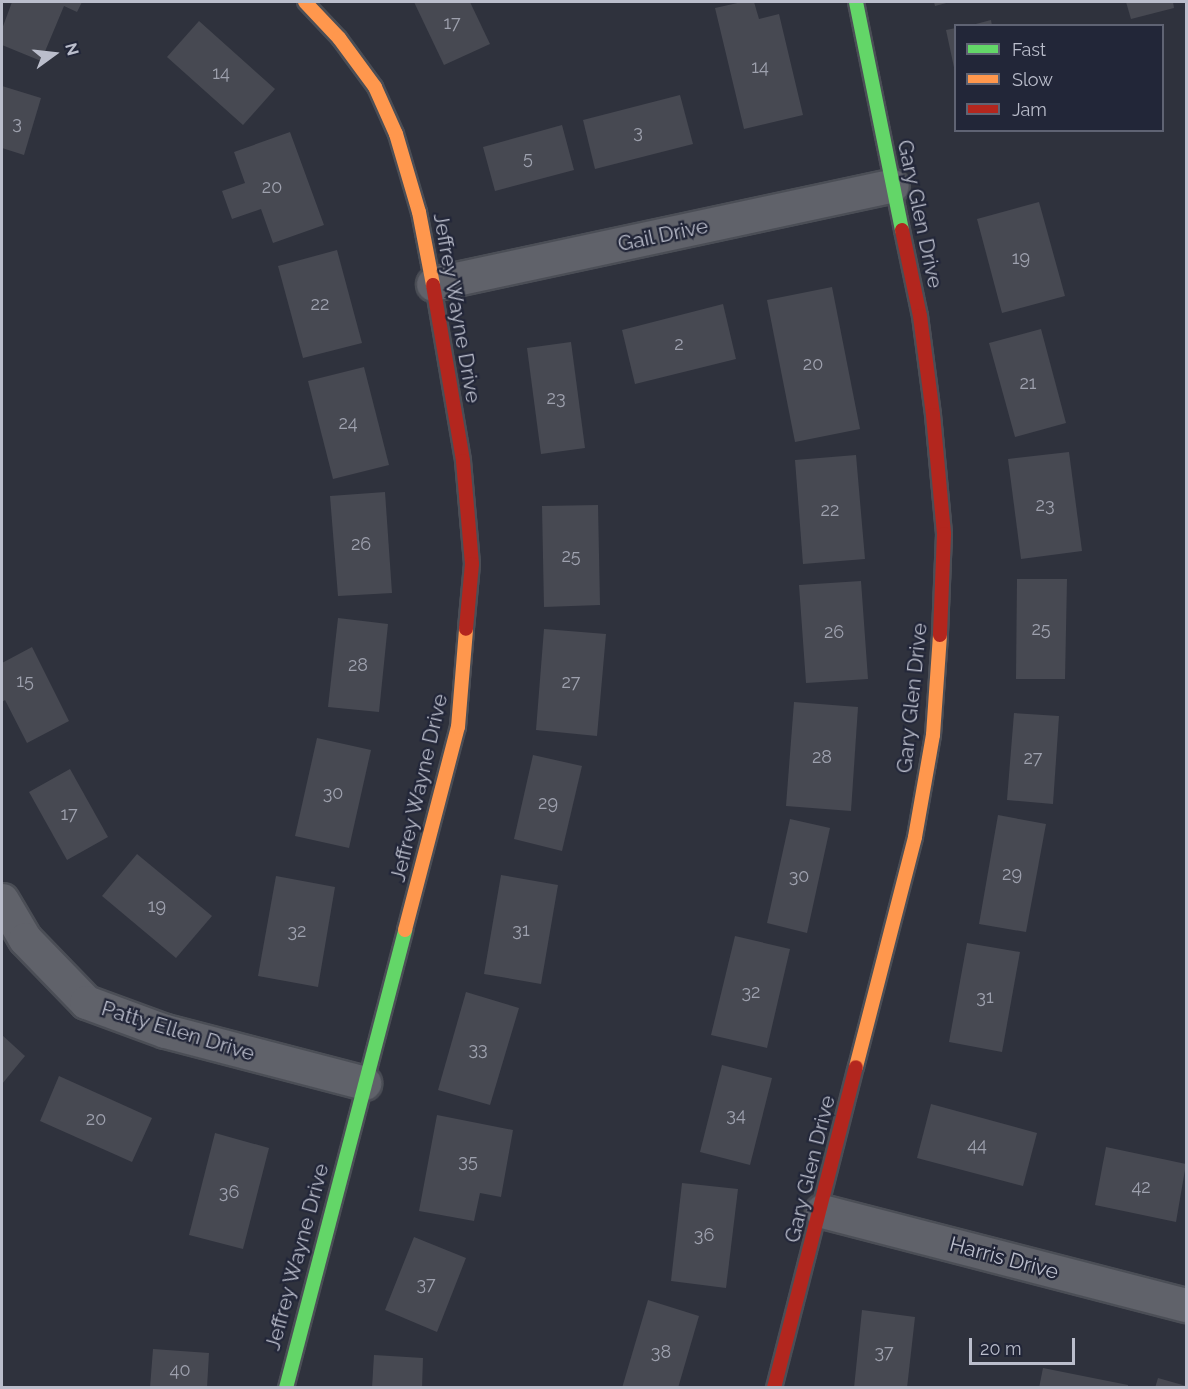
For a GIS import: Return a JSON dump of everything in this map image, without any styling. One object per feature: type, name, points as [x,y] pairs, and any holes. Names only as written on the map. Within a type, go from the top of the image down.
[{"type":"street","name":"Jeffrey Wayne Drive","points":[[286,1388],[364,1083],[427,860],[458,727],[468,641],[472,564],[463,461],[433,284],[396,134],[375,87],[339,38],[305,2]]},
{"type":"street","name":"Gary Glen Drive","points":[[774,1388],[822,1211],[915,837],[933,735],[940,636],[944,534],[933,415],[920,316],[856,2]]},
{"type":"street","name":"Gail Drive","points":[[433,284],[892,186]]},
{"type":"street","name":"Patty Ellen Drive","points":[[2,900],[25,939],[86,1002],[165,1031],[364,1083]]},
{"type":"street","name":"Harris Drive","points":[[822,1211],[1186,1305]]},
{"type":"building","points":[[12,2],[82,2],[77,12],[64,6],[41,61],[2,45],[2,29]]},
{"type":"building","points":[[414,2],[470,2],[490,44],[444,65]]},
{"type":"building","points":[[742,2],[754,2],[759,19],[779,14],[803,115],[744,129],[715,8]]},
{"type":"building","points":[[934,2],[950,2],[935,6]]},
{"type":"building","points":[[1126,2],[1173,2],[1174,8],[1131,19]]},
{"type":"building","points":[[991,20],[992,24],[976,24]]},
{"type":"building","points":[[199,21],[275,89],[243,125],[167,57]]},
{"type":"building","points":[[954,28],[954,67],[946,30]]},
{"type":"building","points":[[2,86],[41,98],[24,155],[2,148]]},
{"type":"building","points":[[680,95],[693,144],[595,169],[583,120]]},
{"type":"building","points":[[562,125],[574,170],[495,191],[483,147]]},
{"type":"building","points":[[290,132],[324,225],[273,243],[261,209],[232,219],[222,191],[245,183],[234,152]]},
{"type":"building","points":[[1039,202],[1065,296],[1002,313],[977,219]]},
{"type":"building","points":[[337,250],[362,343],[303,358],[278,266]]},
{"type":"building","points":[[832,287],[860,429],[795,442],[767,300]]},
{"type":"building","points":[[723,304],[736,359],[635,384],[622,330]]},
{"type":"building","points":[[1041,329],[1066,423],[1015,437],[989,343]]},
{"type":"building","points":[[571,342],[585,448],[541,454],[527,348]]},
{"type":"building","points":[[364,367],[389,465],[333,479],[308,381]]},
{"type":"building","points":[[1069,452],[1082,551],[1021,559],[1008,459]]},
{"type":"building","points":[[856,455],[865,559],[803,564],[795,460]]},
{"type":"building","points":[[385,492],[392,593],[338,596],[330,496]]},
{"type":"building","points":[[598,505],[600,605],[544,607],[542,506]]},
{"type":"building","points":[[1017,579],[1067,579],[1065,679],[1016,679]]},
{"type":"building","points":[[861,581],[868,679],[806,683],[799,585]]},
{"type":"building","points":[[338,618],[388,624],[379,712],[328,707]]},
{"type":"building","points":[[544,629],[606,634],[597,736],[536,730]]},
{"type":"building","points":[[32,647],[69,721],[27,743],[5,700],[2,702],[2,663]]},
{"type":"building","points":[[794,702],[858,707],[851,811],[786,806]]},
{"type":"building","points":[[1014,713],[1059,716],[1053,804],[1007,800]]},
{"type":"building","points":[[317,738],[371,750],[349,848],[295,836]]},
{"type":"building","points":[[533,755],[582,766],[562,851],[514,839]]},
{"type":"building","points":[[70,769],[108,837],[67,860],[29,792]]},
{"type":"building","points":[[998,815],[1046,824],[1026,932],[979,924]]},
{"type":"building","points":[[790,819],[830,828],[807,933],[767,923]]},
{"type":"building","points":[[137,854],[212,916],[176,958],[102,896]]},
{"type":"building","points":[[501,875],[558,885],[541,984],[484,974]]},
{"type":"building","points":[[276,876],[335,887],[318,987],[258,976]]},
{"type":"building","points":[[735,936],[790,949],[767,1048],[711,1035]]},
{"type":"building","points":[[967,943],[1020,952],[1002,1052],[949,1042]]},
{"type":"building","points":[[466,992],[519,1008],[490,1105],[438,1090]]},
{"type":"building","points":[[2,1035],[25,1056],[2,1084]]},
{"type":"building","points":[[722,1065],[772,1078],[750,1165],[700,1152]]},
{"type":"building","points":[[59,1076],[152,1118],[132,1162],[40,1121]]},
{"type":"building","points":[[931,1104],[1037,1133],[1023,1186],[917,1158]]},
{"type":"building","points":[[437,1115],[513,1130],[501,1197],[480,1193],[474,1221],[419,1211]]},
{"type":"building","points":[[215,1133],[269,1148],[243,1249],[189,1235]]},
{"type":"building","points":[[1106,1147],[1186,1164],[1176,1222],[1095,1205]]},
{"type":"building","points":[[682,1183],[738,1189],[726,1288],[671,1281]]},
{"type":"building","points":[[414,1237],[466,1258],[437,1332],[385,1310]]},
{"type":"building","points":[[648,1300],[699,1316],[678,1388],[622,1388]]},
{"type":"building","points":[[862,1310],[915,1317],[907,1388],[854,1388]]},
{"type":"building","points":[[153,1349],[209,1353],[207,1388],[150,1388]]},
{"type":"building","points":[[374,1355],[423,1358],[422,1388],[372,1388]]},
{"type":"building","points":[[1043,1368],[1128,1385],[1128,1388],[1039,1388]]},
{"type":"building","points":[[1158,1378],[1186,1386],[1186,1388],[1155,1388]]},
{"type":"traffic: fast","points":[[856,2],[902,230]]},
{"type":"traffic: fast","points":[[286,1388],[405,930]]},
{"type":"traffic: slow","points":[[305,2],[339,38],[375,87],[396,134],[419,212],[433,285]]},
{"type":"traffic: slow","points":[[405,930],[458,727],[466,629]]},
{"type":"traffic: slow","points":[[856,1067],[915,837],[933,735],[940,635]]},
{"type":"traffic: jam","points":[[902,230],[920,316],[933,415],[944,534],[940,635]]},
{"type":"traffic: jam","points":[[433,285],[463,461],[472,564],[466,629]]},
{"type":"traffic: jam","points":[[774,1388],[856,1067]]}]
